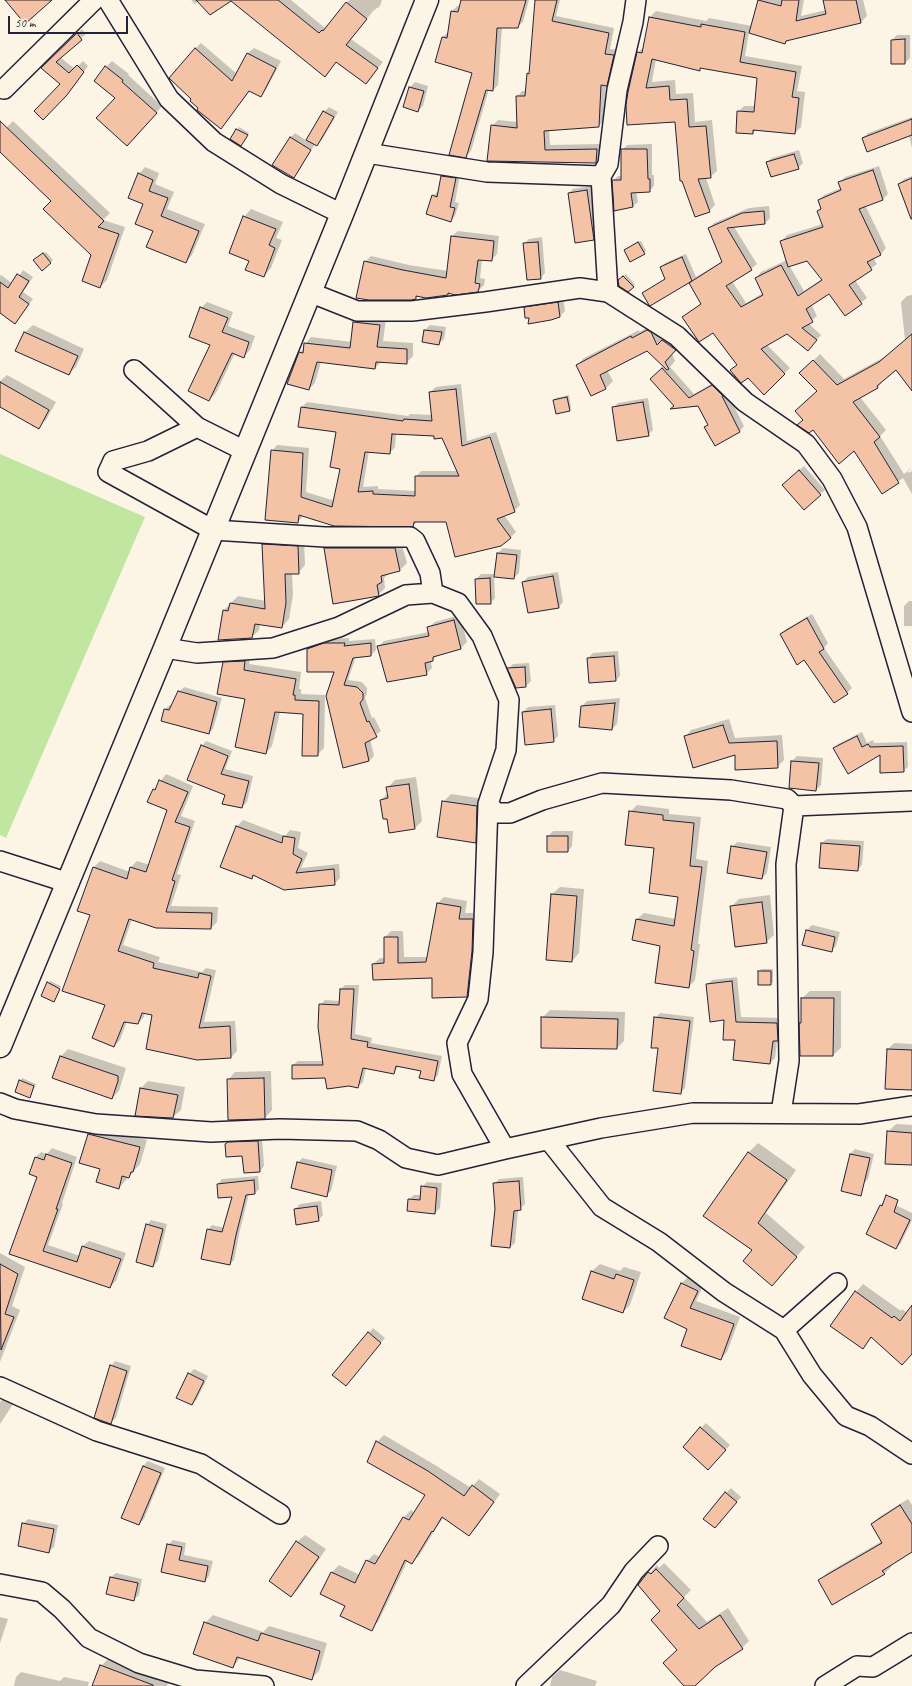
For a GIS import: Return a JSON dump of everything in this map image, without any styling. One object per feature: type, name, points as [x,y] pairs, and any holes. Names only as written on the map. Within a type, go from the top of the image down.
[{"type":"main road","points":[[0,1046],[165,648],[428,0]]},
{"type":"street","points":[[4,89],[94,0]]},
{"type":"street","points":[[108,0],[169,99],[214,142],[281,184],[342,214]]},
{"type":"street","points":[[608,292],[601,176],[608,164],[617,90],[633,22],[636,0]]},
{"type":"street","points":[[367,153],[487,172],[601,176]]},
{"type":"street","points":[[309,292],[357,311],[412,311],[580,288],[608,292],[677,336],[745,402],[806,444],[832,479],[857,527],[912,712]]},
{"type":"street","points":[[134,370],[197,427],[245,451]]},
{"type":"street","points":[[197,427],[148,451],[113,461],[108,472],[213,530],[325,537],[410,537],[415,541],[430,574],[433,593]]},
{"type":"street","points":[[165,648],[197,653],[273,648],[339,628],[406,595],[433,593],[458,603],[482,636],[509,700],[506,750],[488,804],[483,952],[478,999],[457,1043],[462,1074],[505,1149]]},
{"type":"street","points":[[488,804],[496,813],[510,813],[542,800],[602,783],[731,790],[787,799],[794,806],[912,801]]},
{"type":"street","points":[[781,1112],[789,1061],[786,864],[794,806]]},
{"type":"street","points":[[0,861],[68,882]]},
{"type":"street","points":[[0,1103],[15,1109],[103,1125],[211,1132],[280,1129],[357,1131],[379,1140],[406,1158],[438,1165],[601,1128],[693,1113],[781,1112],[859,1114],[912,1106]]},
{"type":"street","points":[[549,1140],[602,1207],[660,1242],[724,1292],[784,1330],[812,1375],[846,1416],[870,1426],[912,1454]]},
{"type":"street","points":[[784,1330],[837,1283]]},
{"type":"street","points":[[0,1387],[97,1431],[201,1464],[280,1514]]},
{"type":"street","points":[[526,1686],[611,1605],[634,1571],[658,1546]]},
{"type":"street","points":[[0,1584],[42,1592],[62,1609],[89,1638],[139,1663],[194,1680],[264,1686]]},
{"type":"street","points":[[825,1686],[857,1666],[873,1667],[912,1642]]},
{"type":"green space","points":[[0,454],[145,517],[6,838],[0,835]]},
{"type":"building","points":[[5,0],[52,0],[25,24]]},
{"type":"building","points":[[196,0],[278,0],[319,33],[322,30],[323,31],[346,2],[367,19],[346,45],[378,68],[366,84],[336,62],[325,77],[231,1],[210,15]]},
{"type":"building","points":[[461,0],[526,0],[518,28],[497,28],[493,91],[486,90],[466,158],[449,155],[472,73],[435,62],[442,37],[447,38],[451,11],[458,12]]},
{"type":"building","points":[[535,0],[557,0],[552,21],[609,33],[605,54],[614,55],[607,86],[601,85],[599,127],[544,131],[545,150],[597,149],[596,163],[487,161],[491,125],[517,128],[516,96],[525,96],[527,73],[529,74]]},
{"type":"building","points":[[758,0],[781,6],[782,0],[799,0],[796,21],[826,14],[823,0],[856,0],[861,23],[786,41],[785,44],[749,33]]},
{"type":"building","points":[[649,17],[701,27],[701,24],[745,32],[740,62],[796,72],[792,97],[799,98],[795,134],[753,130],[753,134],[736,133],[737,111],[754,112],[757,78],[700,68],[700,71],[652,59],[646,88],[669,86],[670,100],[687,99],[689,127],[706,126],[711,178],[698,179],[710,212],[695,217],[682,181],[680,181],[675,122],[627,125],[626,105],[628,92],[637,52],[642,53]]},
{"type":"building","points":[[77,33],[82,40],[56,62],[69,73],[77,65],[84,72],[67,95],[43,120],[34,111],[60,84],[41,68]]},
{"type":"building","points":[[905,39],[905,64],[891,64],[891,40]]},
{"type":"building","points":[[195,48],[232,81],[247,53],[276,68],[261,97],[249,91],[221,129],[197,110],[198,108],[190,101],[191,99],[169,78]]},
{"type":"building","points":[[105,66],[123,80],[122,82],[157,113],[127,146],[96,118],[115,98],[94,81]]},
{"type":"building","points":[[409,87],[424,91],[418,112],[403,107]]},
{"type":"building","points":[[323,111],[334,117],[317,146],[306,140]]},
{"type":"building","points":[[912,119],[912,135],[867,152],[862,138]]},
{"type":"building","points":[[0,121],[104,221],[98,227],[119,234],[100,288],[82,281],[91,255],[43,209],[51,201],[0,152]]},
{"type":"building","points":[[236,129],[248,135],[241,146],[230,139]]},
{"type":"building","points":[[290,137],[311,150],[294,178],[272,165]]},
{"type":"building","points":[[621,149],[647,149],[650,192],[631,193],[633,207],[614,211],[612,180],[621,180]]},
{"type":"building","points":[[794,154],[799,169],[771,177],[766,162]]},
{"type":"building","points":[[873,170],[883,200],[859,209],[881,255],[867,262],[872,270],[849,285],[862,304],[845,316],[829,294],[806,309],[813,322],[802,328],[817,340],[808,351],[787,334],[761,349],[785,374],[764,395],[748,378],[741,383],[730,370],[737,365],[713,333],[699,342],[682,317],[701,304],[689,283],[722,262],[708,228],[742,213],[764,211],[765,224],[727,228],[752,270],[726,286],[741,307],[763,295],[755,278],[781,265],[798,296],[822,280],[807,261],[788,267],[780,241],[823,227],[817,211],[821,209],[818,200],[841,190],[838,182]]},
{"type":"building","points":[[138,173],[153,180],[149,191],[168,198],[161,216],[199,231],[186,263],[146,247],[153,231],[135,224],[143,204],[128,198]]},
{"type":"building","points":[[441,176],[456,178],[450,207],[455,208],[451,222],[426,214],[432,195],[437,197]]},
{"type":"building","points":[[912,178],[912,219],[911,219],[898,184]]},
{"type":"building","points":[[587,190],[594,240],[575,243],[568,193]]},
{"type":"building","points":[[243,216],[276,229],[269,245],[275,248],[264,277],[245,270],[249,261],[229,253]]},
{"type":"building","points":[[451,236],[494,241],[492,261],[478,260],[475,283],[480,284],[478,292],[455,295],[448,293],[448,295],[426,298],[416,296],[416,299],[411,300],[369,300],[356,298],[364,261],[446,278]]},
{"type":"building","points":[[538,242],[541,279],[527,280],[523,243]]},
{"type":"building","points":[[638,242],[645,254],[630,262],[624,250]]},
{"type":"building","points":[[43,253],[51,263],[42,271],[33,260]]},
{"type":"building","points":[[682,257],[692,281],[650,306],[642,293],[665,279],[660,267]]},
{"type":"building","points":[[17,274],[29,281],[19,297],[29,304],[15,324],[0,313],[0,282],[8,288]]},
{"type":"building","points":[[623,276],[634,287],[628,292],[619,286],[618,280]]},
{"type":"building","points":[[558,302],[560,317],[528,324],[529,318],[525,318],[524,307]]},
{"type":"building","points":[[200,307],[228,318],[222,332],[249,342],[244,358],[232,353],[209,401],[188,391],[210,345],[189,337]]},
{"type":"building","points":[[353,322],[380,325],[377,347],[407,349],[407,364],[376,362],[375,369],[317,362],[309,390],[287,384],[299,352],[303,353],[304,343],[350,348]]},
{"type":"building","points":[[424,330],[442,332],[439,345],[422,342]]},
{"type":"building","points":[[647,330],[651,332],[657,345],[662,340],[676,350],[665,362],[669,369],[667,370],[647,351],[600,375],[606,389],[591,396],[576,365],[631,336],[632,338]]},
{"type":"building","points":[[24,332],[78,356],[69,375],[15,351]]},
{"type":"building","points":[[912,334],[912,391],[896,370],[877,386],[878,388],[853,402],[880,437],[874,442],[899,483],[882,494],[854,451],[839,464],[813,430],[809,433],[797,425],[803,420],[795,411],[817,391],[799,373],[813,360],[837,385],[879,362]]},
{"type":"building","points":[[662,368],[689,398],[712,385],[723,396],[740,432],[715,446],[704,427],[708,425],[698,406],[670,409],[674,406],[650,379]]},
{"type":"building","points":[[0,382],[49,410],[39,429],[0,407]]},
{"type":"building","points":[[456,389],[462,446],[490,437],[515,512],[497,519],[511,538],[501,546],[455,557],[446,522],[414,522],[413,527],[334,526],[299,515],[298,523],[265,520],[271,450],[303,453],[301,497],[332,507],[340,469],[330,467],[336,432],[298,427],[301,407],[403,421],[404,419],[432,421],[429,392]],"holes":[[[392,434],[434,436],[434,439],[442,438],[459,476],[415,476],[415,496],[373,494],[373,491],[358,492],[365,452],[390,454]]]},
{"type":"building","points":[[567,397],[570,411],[556,414],[553,400]]},
{"type":"building","points":[[643,402],[649,436],[617,441],[612,407]]},
{"type":"building","points":[[799,470],[821,495],[804,510],[782,485]]},
{"type":"building","points":[[262,544],[298,546],[299,574],[285,574],[286,603],[282,628],[255,624],[252,638],[218,640],[223,610],[228,611],[230,603],[265,609]]},
{"type":"building","points":[[324,548],[395,548],[400,571],[381,576],[382,582],[377,585],[379,596],[333,604]]},
{"type":"building","points":[[497,553],[517,555],[514,579],[494,577]]},
{"type":"building","points":[[553,576],[559,608],[528,613],[522,582]]},
{"type":"building","points":[[490,578],[491,604],[476,604],[475,579]]},
{"type":"building","points":[[807,618],[824,649],[819,652],[848,694],[834,703],[804,660],[797,665],[780,634]]},
{"type":"building","points":[[454,620],[461,649],[433,657],[433,661],[425,663],[427,675],[387,682],[377,646],[429,636],[427,627]]},
{"type":"building","points":[[324,643],[345,643],[344,646],[371,643],[371,656],[353,658],[344,685],[357,687],[363,693],[363,699],[360,703],[367,722],[369,721],[377,737],[365,743],[369,761],[343,768],[326,696],[334,672],[307,672],[307,649]]},
{"type":"building","points":[[614,656],[616,681],[589,683],[587,658]]},
{"type":"building","points":[[245,661],[244,670],[296,679],[293,695],[295,695],[295,700],[319,701],[318,756],[302,756],[303,714],[275,712],[266,754],[235,747],[245,699],[217,694],[223,662]]},
{"type":"building","points":[[525,667],[526,687],[516,688],[507,668]]},
{"type":"building","points":[[178,691],[217,702],[209,734],[161,721],[164,709],[169,710]]},
{"type":"building","points":[[615,703],[612,730],[579,727],[581,706]]},
{"type":"building","points":[[551,709],[554,742],[525,745],[522,712]]},
{"type":"building","points":[[723,725],[729,743],[777,741],[778,768],[735,770],[735,755],[693,768],[684,736]]},
{"type":"building","points":[[857,736],[862,747],[868,744],[870,747],[903,746],[904,772],[880,773],[880,755],[848,774],[833,748]]},
{"type":"building","points":[[201,745],[228,756],[221,774],[249,781],[242,808],[222,804],[225,795],[187,780]]},
{"type":"building","points":[[791,761],[819,763],[816,791],[789,788]]},
{"type":"building","points":[[159,780],[188,792],[175,822],[190,827],[172,880],[175,881],[166,912],[212,913],[211,929],[156,928],[129,919],[118,951],[154,963],[153,968],[198,978],[199,973],[211,976],[199,1028],[230,1026],[231,1058],[197,1060],[146,1049],[152,1015],[142,1013],[138,1024],[124,1022],[114,1047],[92,1038],[105,1005],[62,991],[90,915],[77,911],[93,867],[127,879],[130,867],[146,872],[167,810],[147,802],[153,789],[155,790]]},
{"type":"building","points":[[409,784],[415,829],[389,833],[387,819],[383,819],[380,800],[388,798],[386,787]]},
{"type":"building","points":[[442,801],[477,806],[476,843],[437,837]]},
{"type":"building","points":[[629,811],[663,815],[663,820],[694,823],[690,866],[702,867],[691,950],[694,951],[689,988],[655,983],[660,946],[632,940],[636,919],[674,926],[678,897],[649,893],[654,848],[625,845]]},
{"type":"building","points":[[236,826],[282,843],[283,836],[295,838],[293,854],[302,859],[296,873],[334,869],[335,885],[284,890],[253,875],[252,879],[220,867]]},
{"type":"building","points":[[547,836],[568,836],[568,852],[547,852]]},
{"type":"building","points":[[821,843],[860,846],[858,871],[819,868]]},
{"type":"building","points":[[731,846],[767,852],[762,879],[727,873]]},
{"type":"building","points":[[551,894],[577,896],[572,962],[546,960]]},
{"type":"building","points":[[762,902],[767,943],[735,947],[730,906]]},
{"type":"building","points":[[437,903],[461,907],[459,919],[473,919],[472,951],[467,997],[432,998],[432,978],[373,980],[372,964],[384,963],[384,937],[398,937],[398,963],[426,962]]},
{"type":"building","points":[[806,930],[835,937],[832,952],[802,945]]},
{"type":"building","points":[[758,971],[771,971],[771,985],[758,985]]},
{"type":"building","points":[[732,981],[736,1022],[777,1023],[778,1041],[773,1041],[770,1064],[733,1060],[735,1040],[723,1040],[724,1020],[710,1022],[706,984]]},
{"type":"building","points":[[47,982],[60,989],[54,1002],[41,996]]},
{"type":"building","points":[[340,989],[354,989],[351,1039],[368,1042],[367,1047],[438,1061],[434,1081],[419,1078],[421,1071],[396,1066],[394,1074],[363,1068],[358,1088],[349,1086],[327,1089],[325,1078],[292,1079],[292,1065],[323,1065],[318,1027],[319,1004],[339,1005]]},
{"type":"building","points":[[801,998],[834,998],[833,1056],[800,1056],[799,1023],[801,1023]]},
{"type":"building","points":[[541,1017],[618,1019],[617,1049],[541,1048]]},
{"type":"building","points":[[654,1017],[690,1021],[681,1094],[653,1091],[658,1048],[651,1048]]},
{"type":"building","points":[[887,1049],[912,1050],[912,1090],[885,1089]]},
{"type":"building","points":[[60,1056],[118,1076],[118,1081],[112,1099],[52,1078]]},
{"type":"building","points":[[264,1078],[265,1119],[228,1120],[227,1079]]},
{"type":"building","points":[[19,1080],[34,1086],[30,1098],[15,1092]]},
{"type":"building","points":[[140,1088],[178,1095],[173,1118],[135,1116]]},
{"type":"building","points":[[887,1131],[912,1133],[912,1165],[885,1164]]},
{"type":"building","points":[[88,1134],[140,1147],[133,1172],[131,1172],[129,1178],[122,1176],[119,1189],[96,1182],[100,1169],[79,1163]]},
{"type":"building","points":[[258,1141],[260,1172],[244,1173],[242,1156],[226,1157],[225,1144],[228,1142]]},
{"type":"building","points":[[748,1152],[787,1180],[758,1223],[797,1257],[772,1286],[743,1261],[752,1250],[703,1216]]},
{"type":"building","points":[[46,1154],[72,1163],[43,1251],[77,1262],[82,1246],[121,1259],[110,1288],[9,1254],[37,1177],[29,1174],[35,1157],[44,1160]]},
{"type":"building","points":[[850,1154],[870,1158],[861,1196],[841,1191]]},
{"type":"building","points":[[297,1162],[332,1170],[327,1197],[291,1188]]},
{"type":"building","points":[[254,1180],[255,1194],[246,1195],[230,1265],[201,1259],[207,1229],[222,1232],[232,1197],[218,1198],[217,1184]]},
{"type":"building","points":[[519,1181],[521,1210],[514,1211],[510,1248],[491,1246],[495,1209],[493,1183]]},
{"type":"building","points":[[421,1186],[437,1188],[435,1214],[407,1211],[408,1199],[420,1200]]},
{"type":"building","points":[[886,1195],[898,1200],[894,1212],[910,1220],[896,1249],[866,1234],[880,1205],[882,1206]]},
{"type":"building","points":[[317,1206],[319,1221],[296,1225],[294,1209]]},
{"type":"building","points":[[146,1224],[163,1229],[153,1267],[136,1262]]},
{"type":"building","points":[[0,1264],[18,1274],[5,1314],[14,1317],[1,1350]]},
{"type":"building","points":[[591,1271],[614,1279],[616,1274],[634,1280],[623,1313],[582,1299]]},
{"type":"building","points":[[681,1283],[698,1291],[690,1308],[734,1324],[721,1360],[681,1346],[687,1329],[664,1318]]},
{"type":"building","points":[[855,1291],[892,1318],[894,1316],[900,1321],[912,1305],[912,1354],[902,1365],[871,1337],[863,1349],[830,1326]]},
{"type":"building","points":[[368,1332],[381,1343],[346,1386],[332,1375]]},
{"type":"building","points":[[110,1365],[127,1371],[111,1424],[94,1418]]},
{"type":"building","points":[[188,1373],[204,1381],[192,1405],[176,1398]]},
{"type":"building","points":[[700,1427],[726,1450],[708,1470],[683,1447]]},
{"type":"building","points":[[376,1441],[428,1471],[464,1496],[472,1485],[494,1502],[469,1536],[442,1517],[412,1564],[405,1560],[372,1631],[340,1616],[345,1606],[320,1594],[331,1572],[355,1583],[366,1560],[375,1564],[403,1517],[409,1520],[425,1495],[367,1462]]},
{"type":"building","points":[[143,1466],[161,1473],[139,1525],[121,1518]]},
{"type":"building","points":[[725,1492],[737,1502],[715,1528],[703,1519]]},
{"type":"building","points":[[900,1505],[912,1524],[912,1552],[882,1571],[885,1574],[832,1605],[818,1580],[882,1543],[871,1524]]},
{"type":"building","points":[[22,1523],[54,1529],[49,1553],[18,1546]]},
{"type":"building","points":[[296,1541],[319,1557],[291,1597],[269,1581]]},
{"type":"building","points":[[167,1544],[182,1547],[179,1560],[208,1566],[205,1582],[161,1572]]},
{"type":"building","points":[[656,1569],[684,1598],[677,1605],[699,1629],[720,1615],[743,1649],[715,1667],[695,1686],[684,1686],[663,1663],[677,1650],[651,1620],[660,1611],[638,1585],[648,1572],[651,1574]]},
{"type":"building","points":[[110,1577],[138,1583],[134,1601],[106,1594]]},
{"type":"building","points":[[204,1622],[258,1641],[261,1633],[320,1651],[312,1680],[237,1657],[233,1668],[193,1654]]},
{"type":"building","points":[[100,1665],[153,1685],[153,1686],[92,1686]]}]
